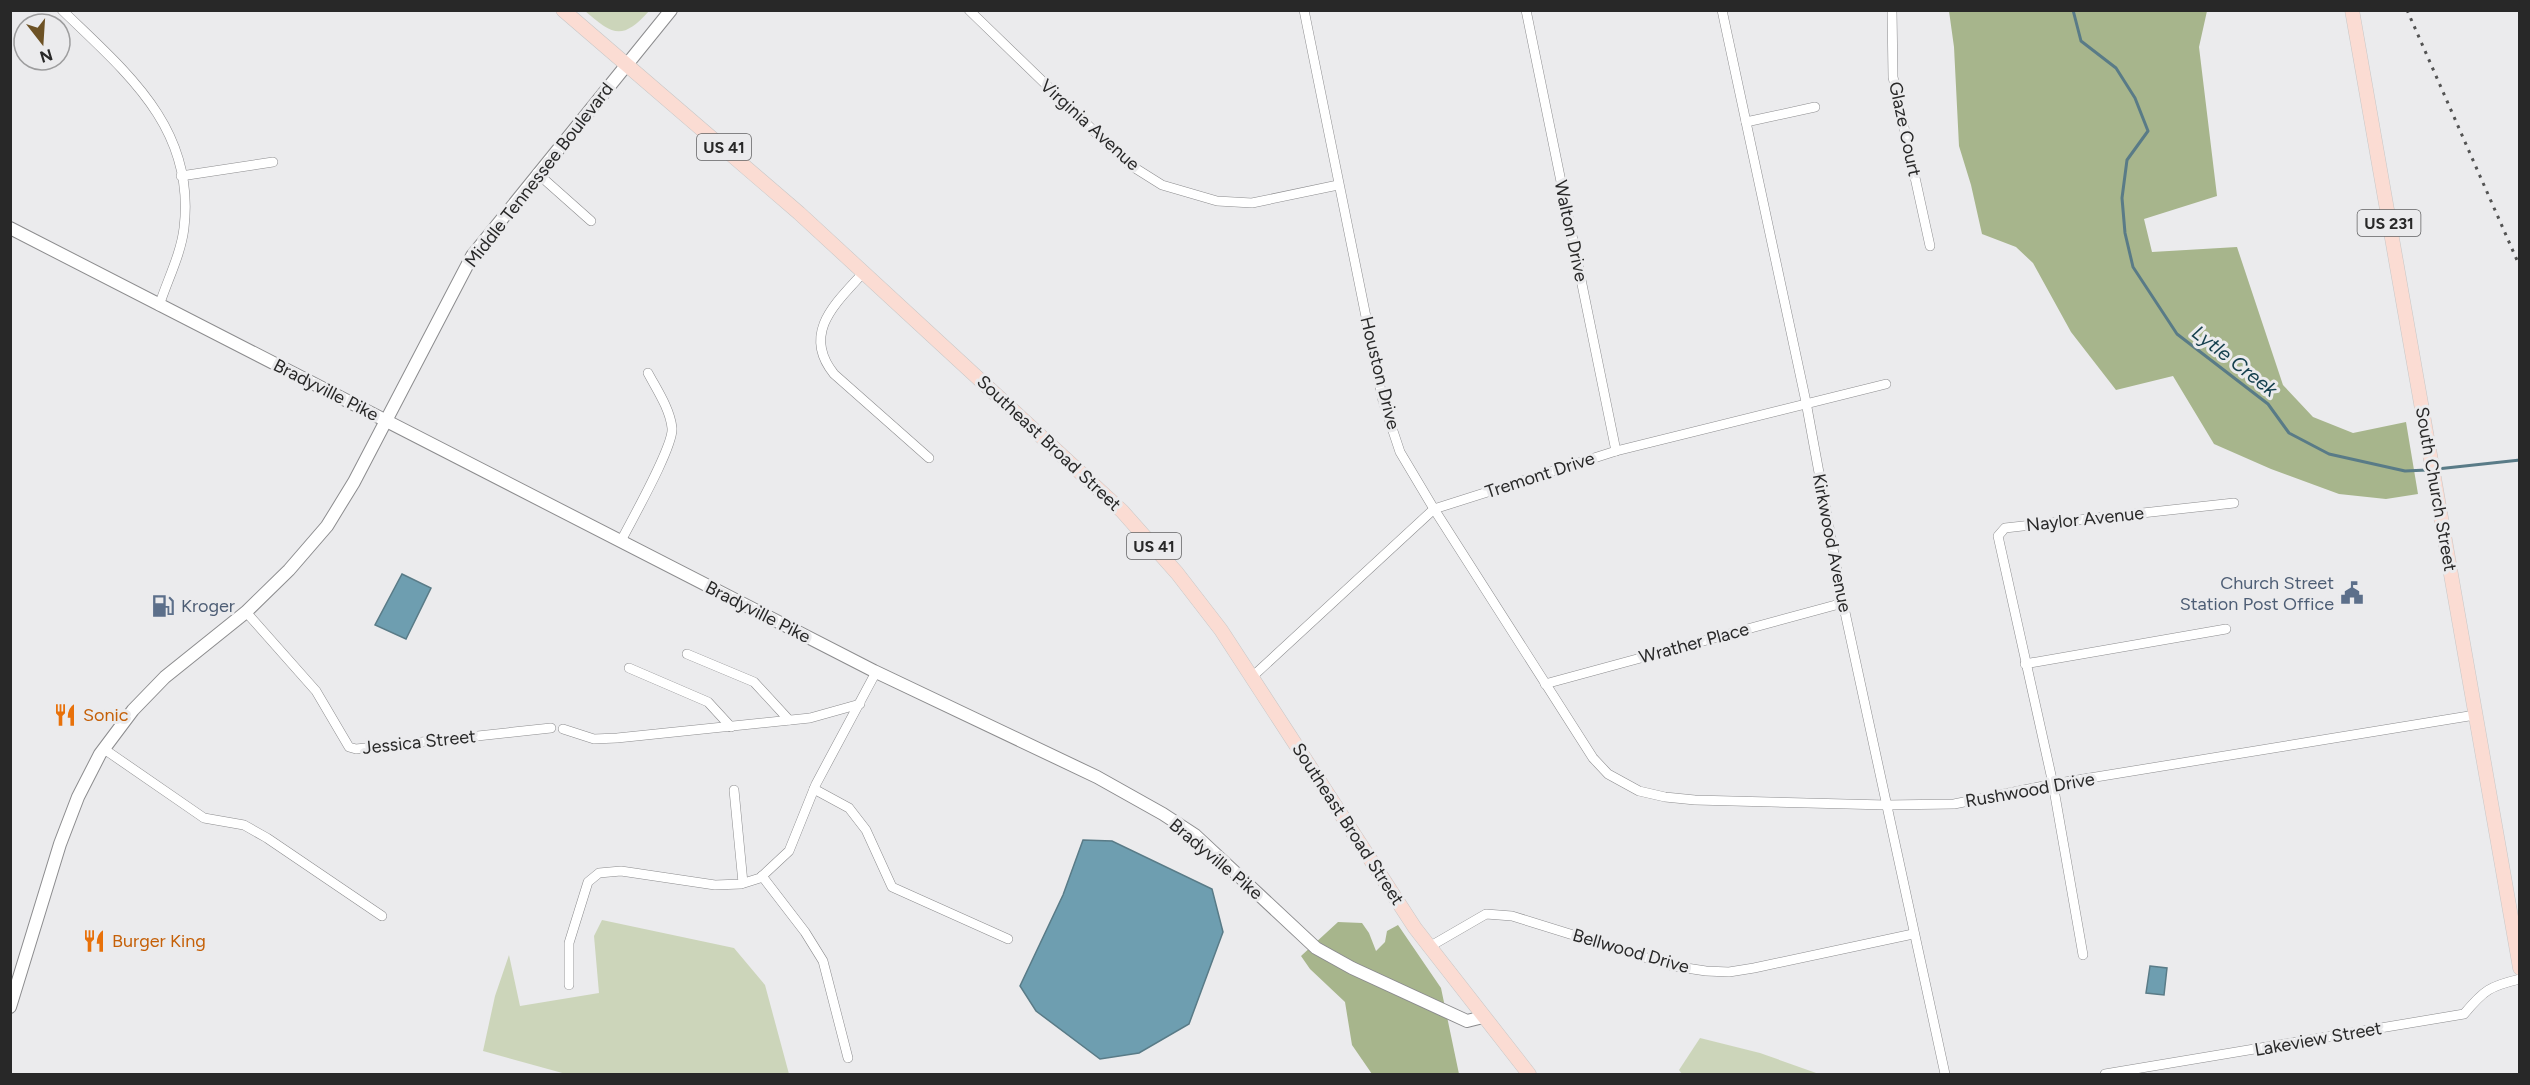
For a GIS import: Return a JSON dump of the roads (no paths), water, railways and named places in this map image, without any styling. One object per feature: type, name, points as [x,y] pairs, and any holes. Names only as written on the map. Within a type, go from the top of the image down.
[{"type":"main road","name":"Southeast Broad Street","points":[[563,10],[730,152],[1006,401],[1122,511],[1177,573],[1221,630],[1429,947],[1529,1074]]},
{"type":"main road","name":"Middle Tennessee Boulevard","points":[[10,1007],[60,844],[78,797],[104,749],[133,710],[165,677],[246,612],[289,570],[327,526],[354,482],[471,256],[671,10]]},
{"type":"main road","name":"South Church Street","points":[[2352,10],[2520,968]]},
{"type":"main road","name":"Bradyville Pike","points":[[10,228],[876,672],[1097,777],[1163,814],[1202,841],[1316,948],[1352,968],[1467,1021],[1483,1017]]},
{"type":"street","points":[[62,10],[137,83],[168,131],[181,176],[184,229],[159,306]]},
{"type":"street","name":"Virginia Avenue","points":[[969,10],[1127,163],[1161,185],[1216,201],[1252,203],[1338,185]]},
{"type":"street","name":"Houston Drive","points":[[1304,10],[1383,401],[1400,452],[1593,758]]},
{"type":"street","name":"Walton Drive","points":[[1526,10],[1616,451]]},
{"type":"street","name":"Kirkwood Avenue","points":[[1722,10],[1806,402],[1843,603],[1945,1074]]},
{"type":"street","name":"Glaze Court","points":[[1892,10],[1893,77],[1930,246]]},
{"type":"street","points":[[1746,123],[1815,107]]},
{"type":"street","points":[[181,176],[273,162]]},
{"type":"street","points":[[537,173],[591,221]]},
{"type":"street","points":[[863,273],[827,313],[821,331],[820,346],[824,362],[834,374],[929,458]]},
{"type":"street","points":[[621,541],[659,467],[673,430],[668,412],[648,373]]},
{"type":"street","name":"Tremont Drive","points":[[1252,677],[1434,509],[1616,451],[1886,384]]},
{"type":"street","name":"Naylor Avenue","points":[[2083,955],[2053,784],[1998,536],[2005,528],[2234,503]]},
{"type":"street","name":"Wrather Place","points":[[1545,684],[1843,603]]},
{"type":"street","name":"Jessica Street","points":[[246,612],[316,691],[349,747],[356,749],[551,728]]},
{"type":"street","points":[[2025,664],[2226,629]]},
{"type":"street","points":[[687,654],[754,682],[789,720]]},
{"type":"street","points":[[629,668],[708,702],[731,727]]},
{"type":"street","points":[[569,985],[569,943],[588,882],[599,873],[621,871],[715,885],[743,883],[762,876],[789,851],[814,789],[876,672]]},
{"type":"street","points":[[563,729],[594,739],[616,738],[810,718],[860,704]]},
{"type":"street","name":"Rushwood Drive","points":[[1593,758],[1608,774],[1618,780],[1639,791],[1665,797],[1695,800],[1886,805],[1954,804],[2053,784],[2475,715]]},
{"type":"street","points":[[104,749],[204,818],[244,825],[267,838],[382,916]]},
{"type":"street","points":[[814,789],[849,808],[866,830],[892,887],[1008,939]]},
{"type":"street","points":[[734,790],[743,883]]},
{"type":"street","points":[[762,876],[805,932],[823,961],[848,1058]]},
{"type":"street","name":"Bellwood Drive","points":[[1429,947],[1486,914],[1512,916],[1673,966],[1728,972],[1913,934]]},
{"type":"street","name":"Lakeview Street","points":[[2105,1074],[2464,1014],[2477,998],[2493,985],[2520,979]]},
{"type":"water","points":[[402,574],[431,588],[406,639],[375,625]]},
{"type":"water","points":[[1083,840],[1112,841],[1212,889],[1223,932],[1189,1024],[1139,1053],[1100,1059],[1036,1011],[1020,986],[1063,895]]},
{"type":"water","points":[[2150,966],[2167,968],[2164,995],[2146,993]]},
{"type":"waterway","name":"Lytle Creek","points":[[2073,10],[2081,41],[2116,68],[2135,98],[2148,131],[2127,160],[2122,198],[2125,233],[2133,267],[2177,334],[2268,404],[2289,433],[2329,454],[2405,471],[2427,470]]},
{"type":"waterway","name":"Lytle Creek","points":[[2437,469],[2520,460]]},
{"type":"railway","points":[[2407,10],[2520,267]]},
{"type":"place","name":"Church Street Station Post Office","points":[[2352,593]]},
{"type":"place","name":"Kroger","points":[[163,606]]},
{"type":"place","name":"Sonic","points":[[65,715]]},
{"type":"place","name":"Burger King","points":[[94,941]]}]
